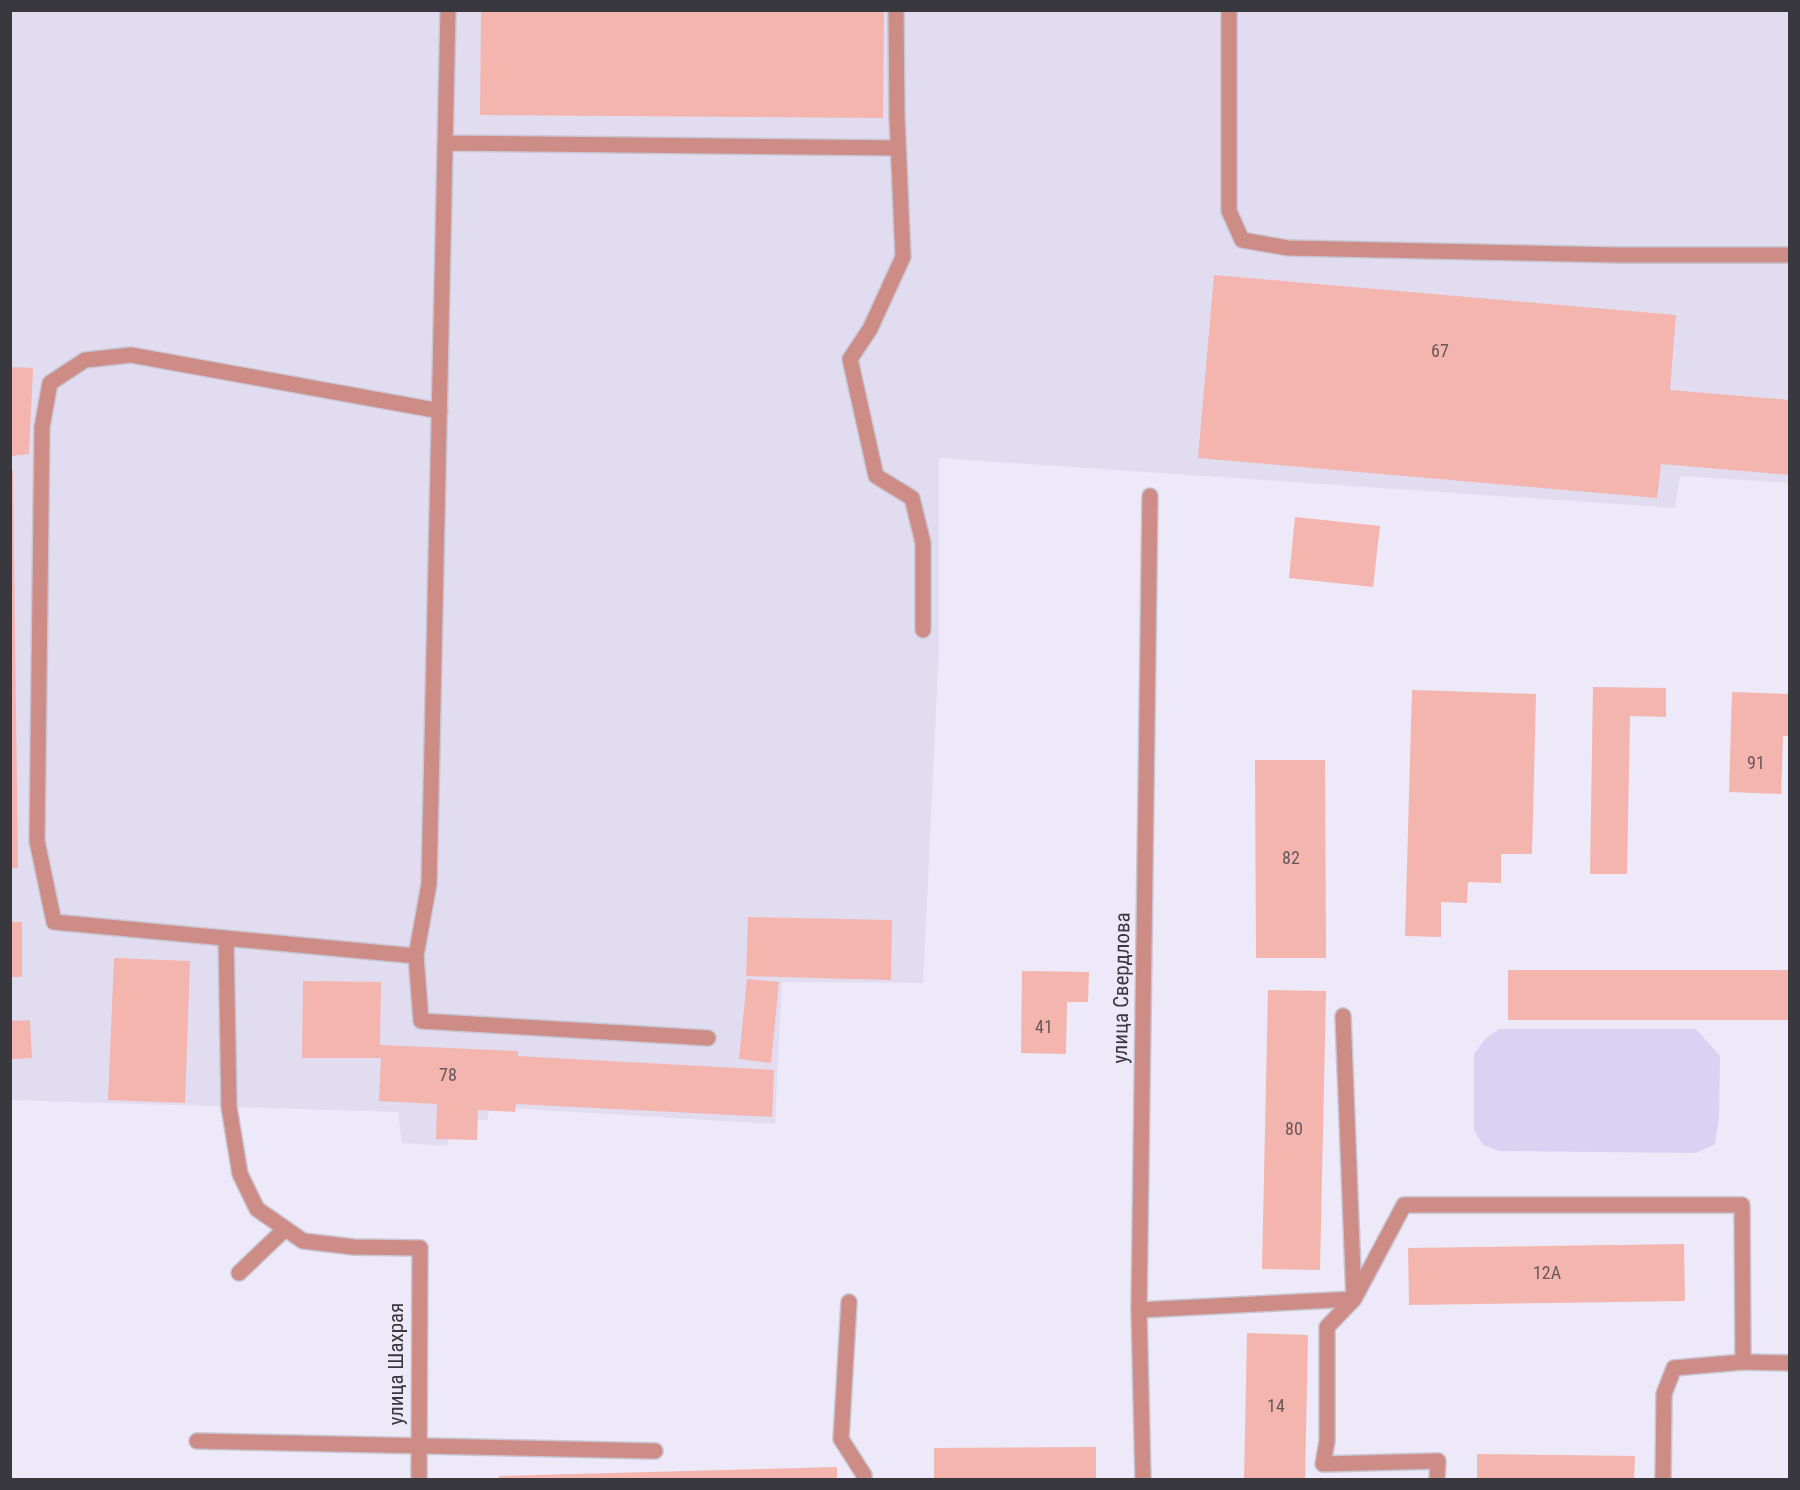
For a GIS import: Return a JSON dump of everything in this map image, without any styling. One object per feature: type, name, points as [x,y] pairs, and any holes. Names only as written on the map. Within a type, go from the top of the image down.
[{"type":"street","points":[[448,10],[429,884],[416,956],[421,1021],[708,1038]]},
{"type":"street","points":[[896,10],[898,148],[903,256],[870,329],[850,359],[876,476],[912,498],[923,543],[923,630]]},
{"type":"street","points":[[1229,10],[1229,211],[1242,240],[1288,248],[1605,255],[1790,255]]},
{"type":"street","points":[[446,143],[898,148]]},
{"type":"street","points":[[416,956],[54,922],[37,841],[42,427],[50,383],[85,360],[131,355],[440,411]]},
{"type":"street","name":"улица Свердлова","points":[[1143,1479],[1139,1310],[1150,496]]},
{"type":"street","points":[[226,938],[229,1107],[240,1174],[257,1209],[285,1229],[239,1273]]},
{"type":"street","points":[[1342,1016],[1354,1299]]},
{"type":"street","points":[[1437,1479],[1438,1461],[1323,1464],[1327,1441],[1327,1327],[1354,1299],[1404,1205],[1742,1204],[1743,1362]]},
{"type":"street","name":"улица Шахрая","points":[[285,1229],[303,1241],[354,1247],[420,1248],[419,1479]]},
{"type":"street","points":[[1139,1310],[1354,1299]]},
{"type":"street","points":[[849,1302],[842,1439],[864,1475],[864,1479]]},
{"type":"street","points":[[1663,1479],[1665,1394],[1674,1368],[1743,1362],[1790,1363]]},
{"type":"street","points":[[197,1441],[655,1451]]},
{"type":"shaded area","points":[[11,11],[1789,11],[1789,483],[1680,476],[1675,508],[939,458],[939,650],[923,983],[782,982],[775,1124],[490,1107],[487,1120],[449,1119],[448,1146],[402,1143],[398,1112],[11,1100]]},
{"type":"shaded area","points":[[1499,1029],[1696,1029],[1720,1056],[1719,1118],[1715,1144],[1696,1153],[1500,1151],[1483,1145],[1474,1130],[1474,1054],[1485,1039]]},
{"type":"building","points":[[481,10],[884,10],[883,118],[480,115]]},
{"type":"building","points":[[1214,275],[1676,315],[1670,390],[1790,400],[1790,475],[1661,464],[1657,498],[1198,458]]},
{"type":"building","points":[[10,367],[33,368],[29,454],[10,456]]},
{"type":"building","points":[[10,470],[13,470],[18,868],[10,868]]},
{"type":"building","points":[[1295,517],[1380,526],[1373,587],[1289,578]]},
{"type":"building","points":[[1593,687],[1666,688],[1666,717],[1630,716],[1627,874],[1590,874]]},
{"type":"building","points":[[1412,690],[1536,694],[1532,854],[1501,854],[1501,883],[1468,882],[1467,903],[1441,902],[1441,937],[1405,936]]},
{"type":"building","points":[[1732,692],[1790,694],[1790,736],[1783,736],[1781,794],[1729,792]]},
{"type":"building","points":[[1255,760],[1325,760],[1326,958],[1256,958]]},
{"type":"building","points":[[748,917],[892,920],[891,980],[746,976]]},
{"type":"building","points":[[10,922],[22,922],[22,977],[10,977]]},
{"type":"building","points":[[114,958],[190,961],[185,1103],[108,1100]]},
{"type":"building","points":[[1508,970],[1790,970],[1790,1020],[1508,1020]]},
{"type":"building","points":[[1022,971],[1089,972],[1088,1002],[1067,1002],[1066,1054],[1021,1053]]},
{"type":"building","points":[[747,979],[779,982],[771,1063],[739,1059]]},
{"type":"building","points":[[303,981],[381,982],[380,1045],[518,1051],[518,1056],[774,1070],[772,1117],[516,1104],[515,1112],[478,1110],[477,1140],[436,1139],[437,1104],[379,1101],[381,1058],[302,1058]]},
{"type":"building","points":[[1268,990],[1326,991],[1320,1270],[1262,1269]]},
{"type":"building","points":[[30,1020],[32,1058],[10,1059],[10,1021]]},
{"type":"building","points":[[1684,1244],[1685,1301],[1409,1305],[1408,1248]]},
{"type":"building","points":[[1247,1333],[1308,1335],[1305,1480],[1244,1480]]},
{"type":"building","points":[[1096,1447],[1096,1480],[934,1480],[934,1448]]},
{"type":"building","points":[[1477,1454],[1635,1456],[1634,1480],[1477,1480]]},
{"type":"building","points":[[837,1467],[837,1480],[499,1480],[499,1476]]}]
